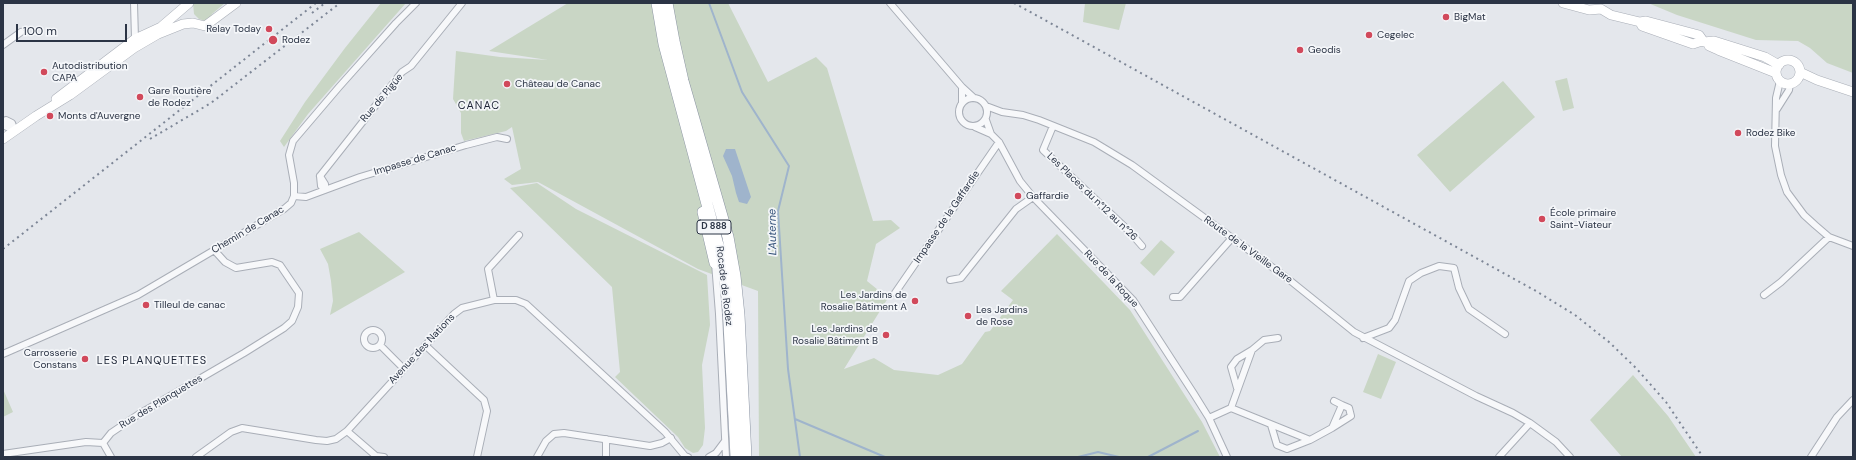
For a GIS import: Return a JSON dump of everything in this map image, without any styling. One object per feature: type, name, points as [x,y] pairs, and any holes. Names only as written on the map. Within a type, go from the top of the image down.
[{"type":"highway","name":"Rocade de Rodez","points":[[657,3],[664,44],[722,260],[728,305],[736,457]]},
{"type":"highway","name":"Rocade de Rodez","points":[[668,3],[682,74],[728,238],[735,276],[739,315],[746,457]]},
{"type":"highway","points":[[677,95],[677,114],[698,191],[714,263]]},
{"type":"main road","points":[[7,137],[36,116],[80,79],[135,39],[161,27],[189,3]]},
{"type":"main road","points":[[36,116],[70,95],[134,48],[183,24],[193,23],[205,26],[236,3]]},
{"type":"main road","points":[[1563,3],[1589,10],[1600,16],[1611,15],[1640,22],[1642,26],[1693,44],[1714,41],[1765,57],[1779,73],[1796,79],[1817,80],[1853,92]]},
{"type":"main road","points":[[1779,73],[1786,60],[1794,62],[1799,68],[1796,79]]},
{"type":"street","points":[[134,3],[135,39]]},
{"type":"street","points":[[325,190],[306,197],[294,196],[294,183],[289,155],[293,141],[359,64],[416,3]]},
{"type":"street","name":"Rue de Pigüe","points":[[325,190],[325,184],[320,176],[397,78],[411,66],[462,3]]},
{"type":"street","points":[[890,3],[962,88],[974,98]]},
{"type":"street","points":[[134,26],[148,33]]},
{"type":"street","points":[[3,45],[21,32]]},
{"type":"street","points":[[1779,73],[1776,98],[1777,110],[1774,127],[1775,146],[1780,176],[1787,192],[1804,215],[1829,237],[1853,246]]},
{"type":"street","points":[[1777,110],[1796,79]]},
{"type":"street","points":[[962,88],[962,103],[959,110],[960,118],[966,125],[976,127],[998,110]]},
{"type":"street","points":[[962,103],[969,98],[981,100],[986,106],[986,118]]},
{"type":"street","name":"Route de la Vieille Gare","points":[[986,106],[1023,115],[1094,142],[1132,165],[1287,278],[1363,338],[1530,423],[1556,442],[1570,457]]},
{"type":"street","name":"Rue de la Roque","points":[[986,118],[991,134]]},
{"type":"street","points":[[3,121],[6,120],[12,123],[7,137]]},
{"type":"street","points":[[3,126],[7,137]]},
{"type":"street","name":"Les Places du n°12 au n°26","points":[[1053,126],[1043,150],[1130,231],[1142,246]]},
{"type":"street","name":"Rue de la Roque","points":[[976,127],[991,134],[999,142],[1020,181],[1033,197],[1133,300],[1209,418],[1227,457]]},
{"type":"street","name":"Impasse de Canac","points":[[325,190],[360,177],[460,146],[497,137],[507,139]]},
{"type":"street","name":"Impasse de la Gaffardie","points":[[895,293],[999,142]]},
{"type":"street","name":"Chemin de Canac","points":[[3,354],[138,295],[284,209],[292,203],[294,196]]},
{"type":"street","points":[[950,280],[961,278],[1016,209],[1033,197]]},
{"type":"street","points":[[494,300],[488,269],[519,235]]},
{"type":"street","points":[[1764,295],[1781,282],[1829,237]]},
{"type":"street","points":[[1173,297],[1180,297],[1232,238]]},
{"type":"street","name":"Rue des Planquettes","points":[[103,443],[111,433],[139,414],[244,353],[292,322],[298,307],[299,293],[280,265],[272,262],[236,268],[225,262],[215,251]]},
{"type":"street","points":[[714,263],[720,314],[726,457]]},
{"type":"street","points":[[1363,338],[1389,328],[1395,320],[1409,281],[1421,272],[1438,266],[1454,268],[1459,288],[1469,309],[1505,334]]},
{"type":"street","name":"Avenue des Nations","points":[[196,457],[236,429],[242,428],[327,441],[336,438],[347,430],[454,314],[462,308],[494,300],[516,300],[526,304],[671,438],[685,456],[688,457]]},
{"type":"street","points":[[1237,388],[1231,367],[1237,359],[1252,350],[1264,340],[1278,338]]},
{"type":"street","points":[[380,345],[404,368]]},
{"type":"street","points":[[425,345],[484,400],[487,411],[477,457]]},
{"type":"street","points":[[1231,408],[1252,350]]},
{"type":"street","points":[[1810,457],[1837,417],[1853,400]]},
{"type":"street","points":[[1270,425],[1277,445],[1287,449],[1310,440],[1351,416],[1349,408],[1334,401]]},
{"type":"street","points":[[1332,428],[1342,405]]},
{"type":"street","points":[[1209,418],[1231,408],[1310,440]]},
{"type":"street","points":[[1499,457],[1530,423]]},
{"type":"street","points":[[347,430],[376,456],[384,457]]},
{"type":"street","points":[[537,457],[546,441],[554,434],[564,433],[650,446],[662,443],[671,438]]},
{"type":"street","points":[[606,439],[606,457]]},
{"type":"street","points":[[709,457],[716,453],[725,441]]},
{"type":"street","points":[[3,454],[86,442],[103,443],[111,457]]},
{"type":"green space","points":[[193,3],[225,3],[212,14],[210,19],[205,21],[199,19],[194,14]]},
{"type":"green space","points":[[381,3],[406,3],[308,114],[284,147],[280,141],[305,102]]},
{"type":"green space","points":[[568,3],[728,3],[768,82],[816,57],[827,68],[873,221],[891,220],[900,228],[876,244],[867,281],[888,298],[844,369],[874,358],[894,370],[938,375],[962,364],[985,332],[990,331],[1013,300],[1001,291],[1057,234],[1130,310],[1202,422],[1220,457],[759,457],[758,291],[698,269],[538,182],[512,185],[504,179],[521,169],[512,127],[506,131],[464,141],[461,133],[461,113],[453,99],[456,51],[500,57],[548,60],[489,51]]},
{"type":"green space","points":[[1085,3],[1126,3],[1119,30],[1083,22]]},
{"type":"green space","points":[[1648,3],[1853,3],[1853,73],[1827,63],[1810,48],[1798,41],[1756,40],[1677,15]]},
{"type":"green space","points":[[1567,78],[1574,108],[1563,111],[1555,81]]},
{"type":"green space","points":[[1503,81],[1535,117],[1450,192],[1417,155]]},
{"type":"green space","points":[[537,183],[576,209],[707,275],[710,325],[702,365],[705,428],[703,445],[698,452],[693,453],[685,448],[678,437],[615,377],[620,372],[612,287],[510,188]]},
{"type":"green space","points":[[359,232],[405,272],[330,315],[333,301],[331,281],[328,264],[320,249]]},
{"type":"green space","points":[[1161,240],[1175,252],[1154,276],[1140,263]]},
{"type":"green space","points":[[1378,354],[1396,362],[1381,399],[1363,392]]},
{"type":"green space","points":[[1633,375],[1668,416],[1696,457],[1622,457],[1590,420]]},
{"type":"green space","points":[[3,389],[13,412],[3,417]]},
{"type":"water","points":[[726,149],[735,149],[751,197],[747,204],[739,202],[732,176],[723,156]]},
{"type":"waterway","name":"L'Auterne","points":[[709,3],[742,92],[789,166],[778,211],[788,369],[800,457]]},
{"type":"waterway","points":[[795,419],[885,457]]},
{"type":"waterway","points":[[1148,457],[1198,431]]},
{"type":"waterway","points":[[1078,457],[1098,452],[1119,457]]},
{"type":"railway","points":[[3,249],[316,3]]},
{"type":"railway","points":[[312,13],[325,3]]},
{"type":"railway","points":[[150,139],[211,103],[340,3]]},
{"type":"railway","points":[[1014,3],[1536,291],[1575,315],[1609,342],[1637,369],[1666,402],[1703,457]]},
{"type":"place","name":"BigMat","points":[[1446,17]]},
{"type":"place","name":"Relay Today","points":[[269,29]]},
{"type":"place","name":"Cegelec","points":[[1369,35]]},
{"type":"place","name":"Rodez","points":[[273,40]]},
{"type":"place","name":"Geodis","points":[[1300,50]]},
{"type":"place","name":"Autodistribution CAPA","points":[[44,72]]},
{"type":"place","name":"Château de Canac","points":[[507,84]]},
{"type":"place","name":"Gare Routière de Rodez","points":[[140,97]]},
{"type":"place","name":"Monts d'Auvergne","points":[[50,116]]},
{"type":"place","name":"Rodez Bike","points":[[1738,133]]},
{"type":"place","name":"Gaffardie","points":[[1018,196]]},
{"type":"place","name":"École primaire Saint-Viateur","points":[[1542,219]]},
{"type":"place","name":"Les Jardins de Rosalie Bâtiment A","points":[[915,301]]},
{"type":"place","name":"Tilleul de canac","points":[[146,305]]},
{"type":"place","name":"Les Jardins de Rose","points":[[968,316]]},
{"type":"place","name":"Les Jardins de Rosalie Bâtiment B","points":[[886,335]]},
{"type":"place","name":"Carrosserie Constans","points":[[85,359]]},
{"type":"district","name":"CANAC","points":[[479,106]]},
{"type":"district","name":"LES PLANQUETTES","points":[[152,361]]}]
